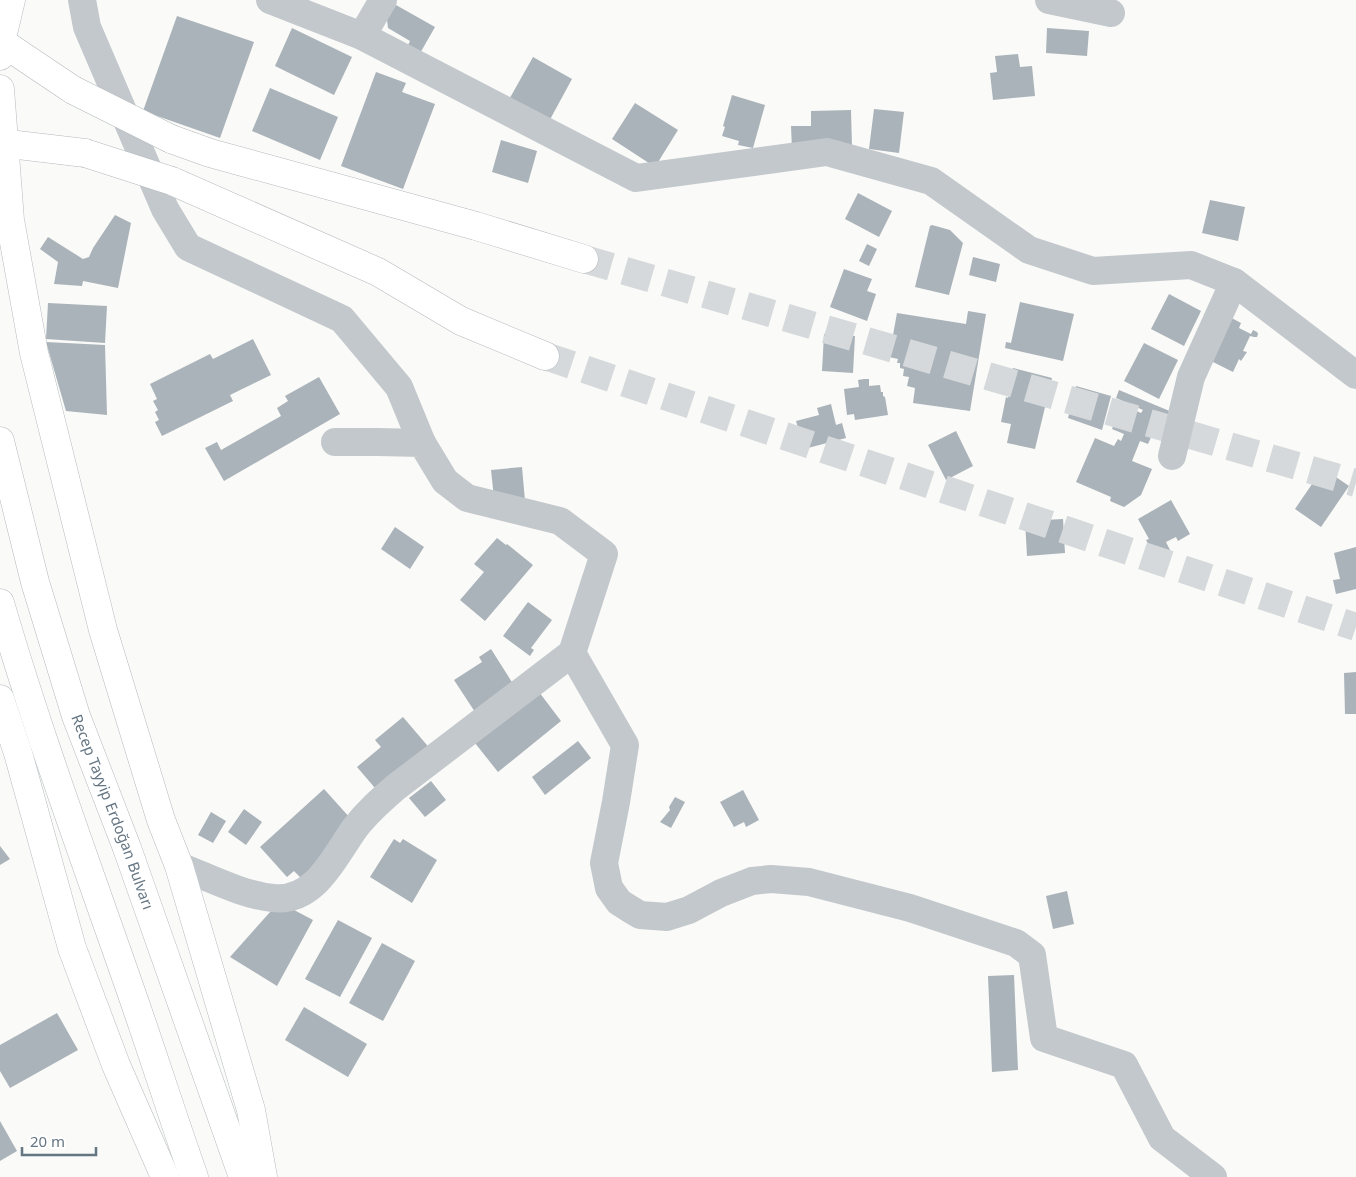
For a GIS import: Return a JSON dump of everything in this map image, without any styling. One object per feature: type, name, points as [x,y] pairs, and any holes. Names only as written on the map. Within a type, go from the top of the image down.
[{"type":"main road","points":[[0,56],[0,41],[11,0]]},
{"type":"main road","points":[[0,41],[73,90],[171,139],[210,153],[476,226],[584,259]]},
{"type":"main road","points":[[0,89],[2,143],[10,220],[39,371],[103,630],[161,820],[179,866],[251,1110],[263,1177]]},
{"type":"main road","points":[[2,143],[85,153],[172,181],[378,272],[461,321],[545,356]]},
{"type":"main road","name":"Recep Tayyip Erdoğan Bulvarı","points":[[0,441],[35,582],[76,716],[127,848],[243,1177]]},
{"type":"main road","points":[[0,603],[20,671],[72,825],[194,1177]]},
{"type":"main road","points":[[0,699],[18,753],[72,948],[116,1065],[165,1177]]},
{"type":"street","points":[[82,0],[87,27],[157,191],[165,209],[188,247],[342,319],[399,387],[422,443],[445,481],[468,498],[560,521],[604,554],[572,653],[374,806],[356,827],[313,886],[294,898],[274,898],[250,894],[179,866]]},
{"type":"street","points":[[270,0],[362,36],[636,178],[827,152],[930,181],[1029,250],[1094,272],[1191,266],[1234,282],[1356,375]]},
{"type":"street","points":[[362,36],[383,0]]},
{"type":"street","points":[[1049,0],[1111,13]]},
{"type":"street","points":[[1172,456],[1191,377],[1234,282]]},
{"type":"street","points":[[335,442],[422,443]]},
{"type":"street","points":[[572,653],[625,745],[604,863],[610,888],[619,902],[640,915],[667,917],[689,910],[722,893],[752,881],[771,879],[808,882],[910,908],[1016,943],[1032,955],[1044,1038],[1124,1065],[1162,1138],[1213,1177]]},
{"type":"building","points":[[396,5],[435,27],[419,55],[407,47],[410,41],[388,28],[387,20]]},
{"type":"building","points":[[177,16],[254,42],[220,138],[143,111]]},
{"type":"building","points":[[292,28],[352,57],[334,95],[275,66]]},
{"type":"building","points":[[1047,28],[1089,31],[1087,56],[1046,53]]},
{"type":"building","points":[[1018,54],[1020,67],[1032,66],[1035,96],[993,100],[990,73],[997,72],[995,56]]},
{"type":"building","points":[[533,57],[572,79],[547,125],[507,103]]},
{"type":"building","points":[[376,72],[406,83],[402,92],[435,104],[403,189],[341,166]]},
{"type":"building","points":[[270,88],[338,117],[320,160],[252,131]]},
{"type":"building","points":[[732,95],[765,105],[753,148],[738,145],[739,141],[722,136]]},
{"type":"building","points":[[635,103],[678,130],[655,167],[612,139]]},
{"type":"building","points":[[874,109],[904,112],[899,153],[869,149]]},
{"type":"building","points":[[851,110],[852,147],[792,150],[791,126],[811,126],[811,111]]},
{"type":"building","points":[[501,140],[537,151],[528,183],[492,172]]},
{"type":"building","points":[[858,193],[892,211],[879,237],[845,219]]},
{"type":"building","points":[[1210,200],[1245,207],[1238,241],[1202,233]]},
{"type":"building","points":[[115,215],[131,223],[118,288],[83,281],[82,286],[54,284],[58,262],[40,249],[48,237],[83,259],[89,257]]},
{"type":"building","points":[[930,226],[950,230],[963,243],[949,295],[915,287]]},
{"type":"building","points":[[867,244],[877,249],[869,266],[859,261]]},
{"type":"building","points":[[973,257],[1000,264],[996,282],[969,275]]},
{"type":"building","points":[[844,269],[872,279],[867,291],[876,294],[867,321],[830,307]]},
{"type":"building","points":[[1169,294],[1201,311],[1184,346],[1151,329]]},
{"type":"building","points":[[1020,302],[1074,314],[1063,361],[1005,348],[1006,342],[1011,343]]},
{"type":"building","points":[[48,303],[107,306],[105,343],[46,339]]},
{"type":"building","points":[[968,311],[986,314],[970,411],[913,403],[915,388],[907,386],[909,377],[903,376],[904,369],[900,368],[900,363],[897,363],[898,359],[889,357],[897,313],[966,324]]},
{"type":"building","points":[[1226,315],[1241,323],[1239,328],[1251,334],[1253,330],[1258,334],[1257,337],[1250,336],[1243,351],[1247,352],[1241,361],[1239,359],[1233,372],[1205,358]]},
{"type":"building","points":[[824,334],[855,336],[853,373],[822,371]]},
{"type":"building","points":[[253,339],[271,375],[230,395],[233,401],[162,436],[155,422],[159,420],[155,412],[158,410],[153,401],[157,399],[150,384],[210,354],[213,359]]},
{"type":"building","points":[[46,342],[105,345],[107,415],[66,411]]},
{"type":"building","points":[[1144,343],[1178,360],[1159,399],[1124,381]]},
{"type":"building","points":[[1013,368],[1052,378],[1035,449],[1007,443],[1011,424],[1001,422],[1006,397],[1008,398],[1012,386],[1009,385]]},
{"type":"building","points":[[319,377],[340,414],[224,481],[205,448],[217,442],[221,450],[281,416],[277,408],[288,401],[285,396]]},
{"type":"building","points":[[869,379],[869,386],[880,385],[881,392],[883,392],[885,397],[888,415],[855,420],[854,414],[847,415],[844,389],[859,387],[858,380]]},
{"type":"building","points":[[1076,386],[1111,396],[1102,430],[1068,418]]},
{"type":"building","points":[[1119,390],[1172,412],[1169,420],[1160,417],[1148,444],[1140,441],[1132,461],[1152,469],[1141,495],[1124,507],[1110,501],[1111,497],[1076,482],[1095,438],[1114,446],[1118,439],[1121,441],[1124,434],[1112,429],[1122,405],[1141,413],[1143,410],[1116,398]]},
{"type":"building","points":[[831,404],[836,425],[842,423],[846,438],[804,449],[796,421],[819,415],[817,408]]},
{"type":"building","points":[[956,431],[973,466],[946,480],[928,445]]},
{"type":"building","points":[[522,467],[525,501],[494,498],[491,470]]},
{"type":"building","points":[[1323,468],[1349,486],[1321,527],[1295,509]]},
{"type":"building","points":[[1171,500],[1190,534],[1178,541],[1176,537],[1166,542],[1171,552],[1157,560],[1146,540],[1149,539],[1138,519]]},
{"type":"building","points":[[1063,519],[1065,553],[1027,556],[1025,521]]},
{"type":"building","points":[[395,527],[424,547],[410,569],[381,549]]},
{"type":"building","points":[[497,538],[533,565],[485,621],[460,600],[484,572],[474,564]]},
{"type":"building","points":[[1356,547],[1356,589],[1336,594],[1333,580],[1340,579],[1334,553]]},
{"type":"building","points":[[528,602],[552,620],[531,648],[534,650],[530,656],[503,636]]},
{"type":"building","points":[[491,649],[515,687],[475,712],[454,680],[482,662],[479,657]]},
{"type":"building","points":[[1356,672],[1356,714],[1345,714],[1344,673]]},
{"type":"building","points":[[539,692],[561,721],[498,772],[475,743]]},
{"type":"building","points":[[403,717],[432,751],[381,795],[357,767],[381,747],[375,740]]},
{"type":"building","points":[[578,741],[591,758],[545,795],[532,777]]},
{"type":"building","points":[[431,781],[446,800],[425,817],[409,798]]},
{"type":"building","points":[[324,789],[351,819],[345,837],[301,878],[294,871],[287,877],[260,847]]},
{"type":"building","points":[[743,790],[759,820],[746,827],[744,822],[734,827],[720,802]]},
{"type":"building","points":[[675,797],[685,802],[671,828],[660,822],[670,810],[669,807]]},
{"type":"building","points":[[244,809],[262,822],[246,845],[228,832]]},
{"type":"building","points":[[211,812],[226,821],[213,843],[198,835]]},
{"type":"building","points":[[394,839],[400,843],[403,839],[437,860],[412,903],[370,877]]},
{"type":"building","points":[[0,846],[10,859],[0,865]]},
{"type":"building","points":[[1067,891],[1074,924],[1053,929],[1046,896]]},
{"type":"building","points":[[279,902],[313,920],[277,986],[230,957]]},
{"type":"building","points":[[338,920],[372,938],[340,997],[305,979]]},
{"type":"building","points":[[382,943],[415,961],[383,1021],[349,1003]]},
{"type":"building","points":[[1014,975],[1018,1070],[992,1072],[988,976]]},
{"type":"building","points":[[304,1007],[367,1044],[348,1077],[285,1040]]},
{"type":"building","points":[[57,1013],[78,1050],[10,1088],[0,1071],[0,1045]]},
{"type":"building","points":[[0,1121],[17,1151],[0,1161]]},
{"type":"tunnel","points":[[584,259],[1356,483]]},
{"type":"tunnel","points":[[545,356],[1356,627]]}]
